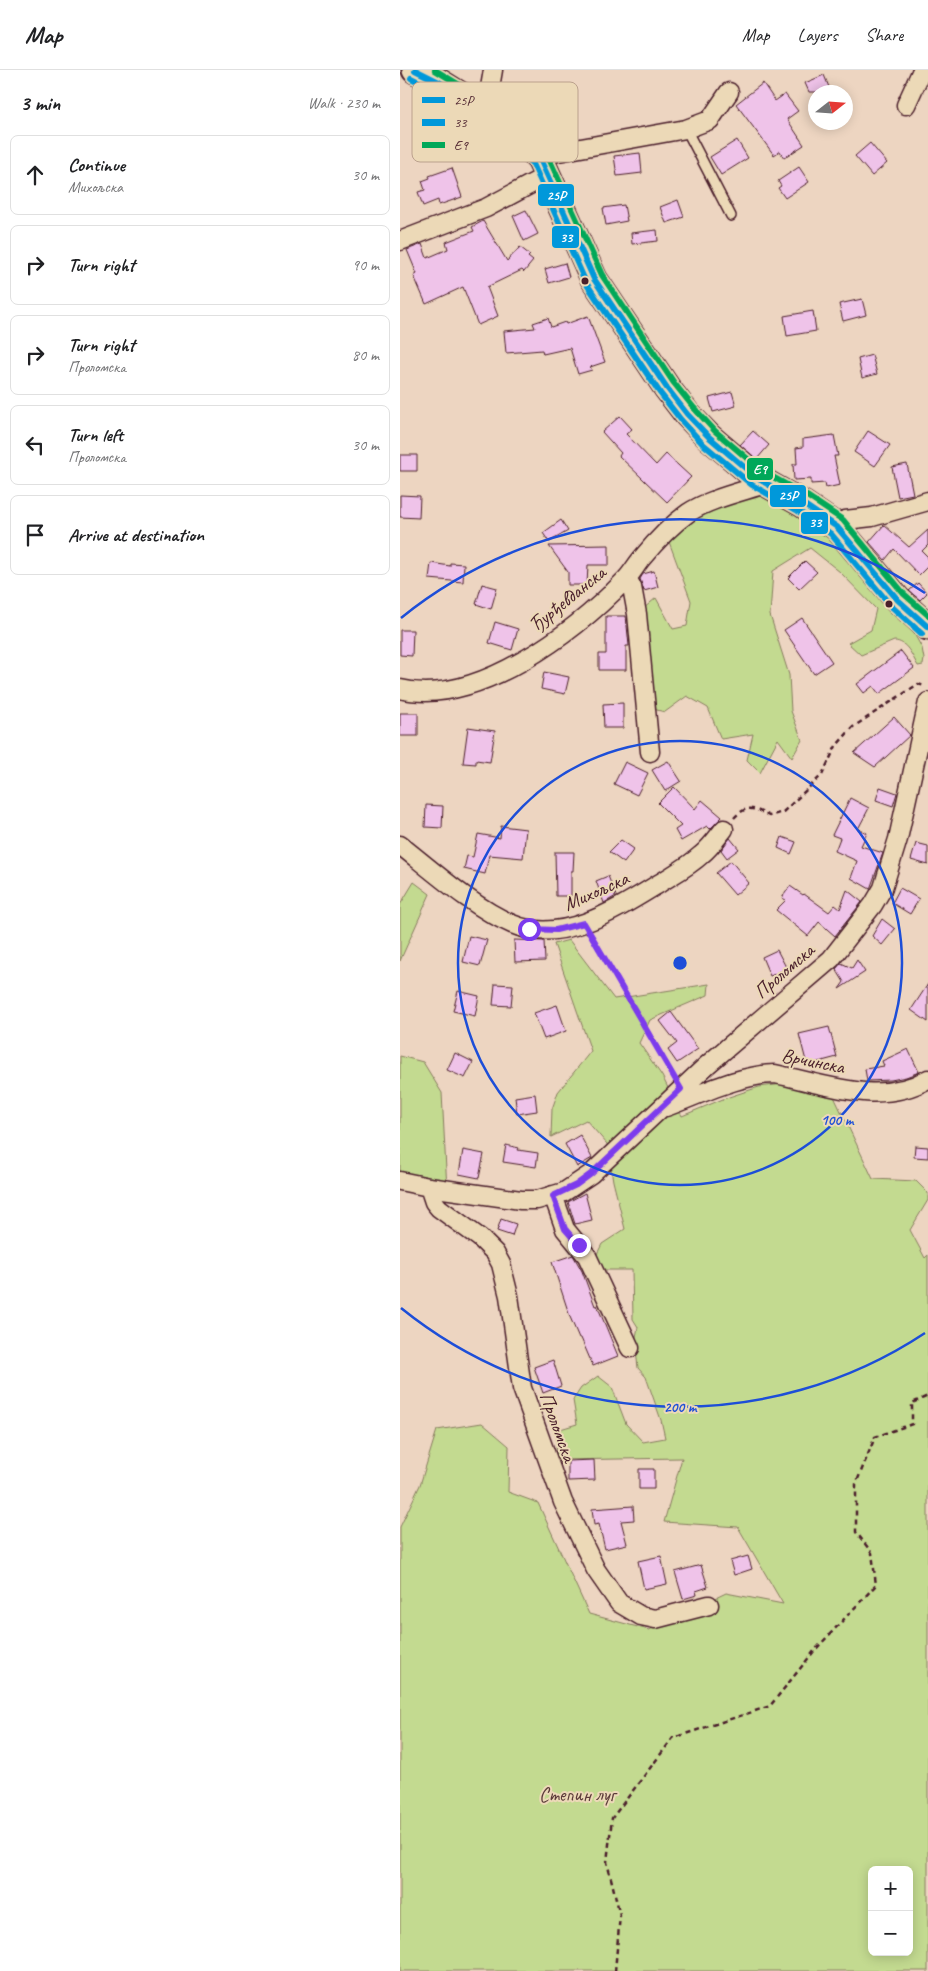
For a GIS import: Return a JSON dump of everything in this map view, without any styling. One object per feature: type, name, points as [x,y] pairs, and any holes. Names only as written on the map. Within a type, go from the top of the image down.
[{"type":"street","points":[[415,70],[438,82]]},
{"type":"street","points":[[906,105],[922,70]]},
{"type":"street","points":[[578,148],[686,129],[710,120],[729,92]]},
{"type":"street","points":[[539,162],[544,167],[594,280],[667,388],[687,414],[709,437],[765,484],[803,504],[837,527],[898,600],[928,627]]},
{"type":"street","points":[[400,241],[486,208],[544,167],[547,162]]},
{"type":"street","name":"Ђурђевданска","points":[[400,689],[419,692],[442,690],[477,684],[496,676],[530,656],[596,608],[627,578],[664,532],[689,512],[765,484]]},
{"type":"street","points":[[837,527],[845,520],[872,517],[928,500]]},
{"type":"street","points":[[627,578],[632,587],[637,614],[650,752]]},
{"type":"street","name":"Проломска","points":[[400,1181],[520,1200],[537,1200],[553,1196],[576,1185],[591,1174],[681,1089],[831,959],[873,905],[883,888],[898,840],[928,702]]},
{"type":"street","name":"Михољска","points":[[400,845],[452,886],[513,925],[529,929],[556,930],[584,923],[638,897],[703,853],[724,829]]},
{"type":"street","name":"Врчинска","points":[[662,1108],[749,1076],[764,1074],[775,1074],[863,1092],[880,1093],[906,1088],[928,1078]]},
{"type":"street","name":"Проломска","points":[[429,1187],[434,1202],[439,1208],[480,1238],[495,1252],[501,1264],[509,1296],[522,1388],[563,1502],[596,1570],[619,1603],[641,1616],[655,1619],[709,1605]]},
{"type":"street","points":[[553,1196],[565,1229],[587,1256],[630,1348]]},
{"type":"lane","points":[[686,129],[731,216]]},
{"type":"path","points":[[724,829],[742,810],[755,808],[769,816],[783,812],[822,775],[836,746],[853,727],[918,684],[928,688]]},
{"type":"path","points":[[584,923],[681,1089]]},
{"type":"path","points":[[615,1971],[620,1914],[607,1862],[612,1818],[673,1738],[770,1706],[816,1650],[876,1586],[872,1553],[856,1532],[856,1484],[875,1437],[912,1424],[912,1403],[928,1396]]},
{"type":"green space","points":[[761,490],[833,533],[902,612],[922,648],[924,659],[923,665],[918,666],[906,646],[899,642],[894,641],[861,655],[848,643],[871,630],[876,609],[840,572],[810,548],[773,571],[770,615],[789,675],[791,711],[802,740],[792,758],[778,739],[760,773],[747,760],[753,734],[721,739],[708,708],[687,696],[665,712],[645,707],[637,614],[656,598],[673,629],[687,626],[691,601],[665,531],[689,512]]},
{"type":"green space","points":[[414,882],[430,894],[400,961],[400,905]]},
{"type":"green space","name":"Степин луг","points":[[569,940],[614,999],[709,984],[708,995],[650,1020],[639,1043],[662,1076],[682,1116],[759,1087],[807,1081],[829,1086],[873,1179],[916,1181],[928,1193],[928,1200],[910,1230],[925,1258],[928,1255],[928,1971],[400,1971],[400,1527],[420,1485],[437,1430],[482,1423],[509,1446],[508,1492],[538,1503],[589,1614],[649,1630],[726,1593],[783,1604],[738,1527],[664,1522],[682,1458],[556,1460],[557,1430],[577,1424],[573,1400],[581,1388],[598,1376],[612,1387],[626,1424],[643,1442],[665,1438],[661,1420],[646,1377],[638,1368],[635,1342],[638,1327],[633,1319],[632,1270],[605,1270],[600,1264],[597,1254],[602,1244],[625,1229],[613,1181],[607,1144],[586,1120],[551,1137],[552,1109],[558,1092],[591,1051],[554,944]]},
{"type":"green space","points":[[400,1056],[423,1062],[442,1093],[447,1190],[400,1181]]},
{"type":"building","points":[[824,75],[828,85],[808,85],[808,90],[805,83]]},
{"type":"building","points":[[763,83],[775,101],[785,94],[798,111],[787,119],[804,145],[784,158],[780,151],[774,155],[736,104]]},
{"type":"building","points":[[737,140],[748,158],[721,175],[710,157]]},
{"type":"building","points":[[870,143],[887,163],[872,176],[855,156]]},
{"type":"building","points":[[640,153],[642,173],[617,176],[614,156]]},
{"type":"building","points":[[799,167],[809,182],[785,198],[778,188],[781,186],[778,181]]},
{"type":"building","points":[[452,168],[462,197],[439,205],[438,200],[423,206],[418,192],[425,190],[422,181],[430,178],[429,176]]},
{"type":"building","points":[[678,200],[684,217],[666,223],[660,207]]},
{"type":"building","points":[[624,205],[627,221],[606,225],[603,208]]},
{"type":"building","points":[[526,210],[538,234],[524,241],[513,216]]},
{"type":"building","points":[[483,221],[507,261],[520,247],[530,255],[528,257],[533,261],[524,272],[522,270],[487,287],[498,316],[478,325],[463,287],[426,304],[414,276],[417,274],[407,250],[422,244],[427,258],[448,249],[446,242],[474,231],[472,227]]},
{"type":"building","points":[[657,230],[658,241],[632,244],[631,233]]},
{"type":"building","points":[[565,263],[569,277],[549,283],[545,269]]},
{"type":"building","points":[[862,299],[866,315],[843,321],[839,304]]},
{"type":"building","points":[[813,311],[816,331],[787,336],[784,316]]},
{"type":"building","points":[[588,316],[605,362],[590,367],[592,370],[578,374],[570,348],[543,354],[542,350],[506,353],[504,331],[535,328],[533,323],[548,318],[551,327]]},
{"type":"building","points":[[872,355],[877,374],[862,378],[858,359]]},
{"type":"building","points":[[732,392],[736,406],[713,412],[709,398]]},
{"type":"building","points":[[620,416],[632,429],[626,434],[656,465],[666,454],[691,477],[667,502],[619,456],[621,453],[602,432]]},
{"type":"building","points":[[753,431],[769,445],[757,459],[740,445]]},
{"type":"building","points":[[868,431],[890,445],[875,466],[854,452]]},
{"type":"building","points":[[834,435],[838,456],[834,456],[840,485],[826,488],[825,483],[811,484],[811,479],[794,480],[793,464],[797,464],[796,448],[803,447],[803,439]]},
{"type":"building","points":[[400,455],[417,455],[417,471],[400,471]]},
{"type":"building","points":[[907,464],[913,494],[898,497],[892,467]]},
{"type":"building","points":[[400,495],[420,496],[419,518],[400,517]]},
{"type":"building","points":[[561,520],[568,531],[549,542],[543,533]]},
{"type":"building","points":[[884,525],[909,547],[928,530],[928,545],[922,551],[928,557],[928,566],[919,575],[894,549],[885,560],[869,542]]},
{"type":"building","points":[[609,545],[609,565],[588,565],[587,585],[568,585],[568,572],[549,546]]},
{"type":"building","points":[[805,561],[817,572],[799,589],[788,578]]},
{"type":"building","points":[[431,563],[450,566],[450,563],[464,564],[463,582],[429,579]]},
{"type":"building","points":[[654,571],[658,587],[644,591],[640,579],[643,574]]},
{"type":"building","points":[[918,583],[927,593],[920,600],[909,591]]},
{"type":"building","points":[[482,584],[497,588],[491,609],[476,604]]},
{"type":"building","points":[[606,616],[626,616],[629,646],[626,646],[626,670],[599,670],[599,654],[606,654]]},
{"type":"building","points":[[802,618],[832,662],[814,674],[784,630]]},
{"type":"building","points":[[495,622],[518,629],[512,650],[489,643]]},
{"type":"building","points":[[400,630],[413,630],[412,656],[400,655]]},
{"type":"building","points":[[901,651],[914,668],[879,694],[873,686],[864,693],[857,684]]},
{"type":"building","points":[[544,672],[569,677],[565,694],[541,689]]},
{"type":"building","points":[[623,703],[623,728],[604,728],[603,704]]},
{"type":"building","points":[[400,713],[418,713],[418,736],[400,736]]},
{"type":"building","points":[[894,717],[910,735],[875,767],[854,753]]},
{"type":"building","points":[[468,727],[495,731],[490,762],[476,760],[476,764],[463,763]]},
{"type":"building","points":[[668,761],[681,781],[665,791],[652,770]]},
{"type":"building","points":[[625,762],[648,773],[637,795],[614,784]]},
{"type":"building","points":[[674,787],[695,809],[702,800],[722,817],[710,829],[707,826],[681,841],[675,830],[681,826],[658,803]]},
{"type":"building","points":[[880,787],[897,793],[893,806],[876,800]]},
{"type":"building","points":[[850,798],[869,808],[858,829],[867,833],[861,846],[883,853],[870,889],[851,878],[857,861],[835,851],[840,838],[832,835]]},
{"type":"building","points":[[426,805],[443,806],[442,828],[425,827]]},
{"type":"building","points":[[501,826],[526,829],[523,858],[489,855],[485,874],[464,869],[467,856],[473,857],[478,834],[500,838]]},
{"type":"building","points":[[782,837],[796,842],[791,854],[778,848]]},
{"type":"building","points":[[730,838],[739,849],[727,858],[721,850]]},
{"type":"building","points":[[621,840],[634,849],[624,863],[609,852]]},
{"type":"building","points":[[916,843],[928,846],[928,865],[911,860]]},
{"type":"building","points":[[555,852],[574,852],[573,871],[571,871],[571,896],[556,896]]},
{"type":"building","points":[[731,861],[749,883],[735,895],[716,873]]},
{"type":"building","points":[[608,876],[616,896],[604,903],[596,881]]},
{"type":"building","points":[[790,886],[829,912],[835,905],[840,909],[847,890],[862,902],[835,936],[819,922],[808,936],[776,910],[786,900],[782,898]]},
{"type":"building","points":[[900,888],[919,899],[910,914],[892,903]]},
{"type":"building","points":[[882,919],[895,929],[882,945],[872,936]]},
{"type":"building","points":[[469,936],[487,940],[480,966],[463,962]]},
{"type":"building","points":[[514,940],[544,941],[545,961],[515,962]]},
{"type":"building","points":[[777,950],[787,969],[770,976],[762,957]]},
{"type":"building","points":[[857,960],[865,972],[839,989],[844,982],[836,969],[841,963],[852,968]]},
{"type":"building","points":[[495,984],[513,985],[511,1006],[493,1005]]},
{"type":"building","points":[[928,984],[928,1022],[911,1010]]},
{"type":"building","points":[[458,991],[479,996],[475,1016],[453,1011]]},
{"type":"building","points":[[557,1005],[566,1031],[544,1039],[534,1013]]},
{"type":"building","points":[[671,1012],[698,1049],[677,1063],[668,1050],[677,1043],[660,1021]]},
{"type":"building","points":[[829,1027],[837,1057],[807,1065],[799,1034]]},
{"type":"building","points":[[908,1049],[919,1072],[891,1080],[867,1081],[865,1069],[884,1066],[882,1061]]},
{"type":"building","points":[[455,1053],[473,1062],[465,1078],[447,1070]]},
{"type":"building","points":[[535,1094],[537,1111],[517,1114],[515,1097]]},
{"type":"building","points":[[580,1135],[592,1158],[577,1167],[565,1144]]},
{"type":"building","points":[[506,1145],[519,1148],[518,1150],[538,1153],[536,1167],[503,1162]]},
{"type":"building","points":[[915,1146],[928,1147],[928,1158],[914,1157]]},
{"type":"building","points":[[463,1150],[484,1154],[479,1178],[459,1174]]},
{"type":"building","points":[[585,1193],[592,1220],[575,1224],[568,1202]]},
{"type":"building","points":[[501,1219],[516,1224],[512,1236],[497,1231]]},
{"type":"building","points":[[573,1255],[582,1271],[595,1306],[597,1305],[618,1356],[593,1366],[570,1317],[552,1262]]},
{"type":"building","points":[[553,1360],[561,1386],[543,1393],[534,1367]]},
{"type":"building","points":[[594,1460],[595,1480],[568,1481],[568,1461]]},
{"type":"building","points":[[639,1469],[654,1469],[654,1489],[639,1489]]},
{"type":"building","points":[[633,1506],[634,1520],[621,1521],[627,1544],[605,1549],[599,1524],[594,1525],[592,1509]]},
{"type":"building","points":[[661,1556],[667,1584],[644,1589],[638,1561]]},
{"type":"building","points":[[748,1556],[752,1569],[734,1575],[730,1561]]},
{"type":"building","points":[[701,1565],[708,1587],[696,1591],[697,1595],[683,1599],[675,1572]]},
{"type":"transit line","name":"25P","points":[[415,70],[439,82]]},
{"type":"transit line","name":"E9","points":[[435,70],[455,82]]},
{"type":"transit line","name":"33","points":[[411,78],[419,82]]},
{"type":"transit line","name":"33","points":[[531,162],[586,283],[660,393],[681,420],[703,444],[752,485],[798,511],[831,534],[891,606],[922,634]]},
{"type":"transit line","name":"25P","points":[[541,162],[594,279],[667,388],[687,414],[709,437],[757,478],[803,504],[837,527],[898,600],[928,627]]},
{"type":"transit line","name":"E9","points":[[551,162],[602,275],[674,383],[694,408],[715,431],[762,471],[807,496],[843,520],[904,594],[928,615]]},
{"type":"route","points":[[529,929],[556,930],[584,923],[681,1089],[591,1174],[564,1192],[553,1196],[565,1229],[579,1245]]}]
